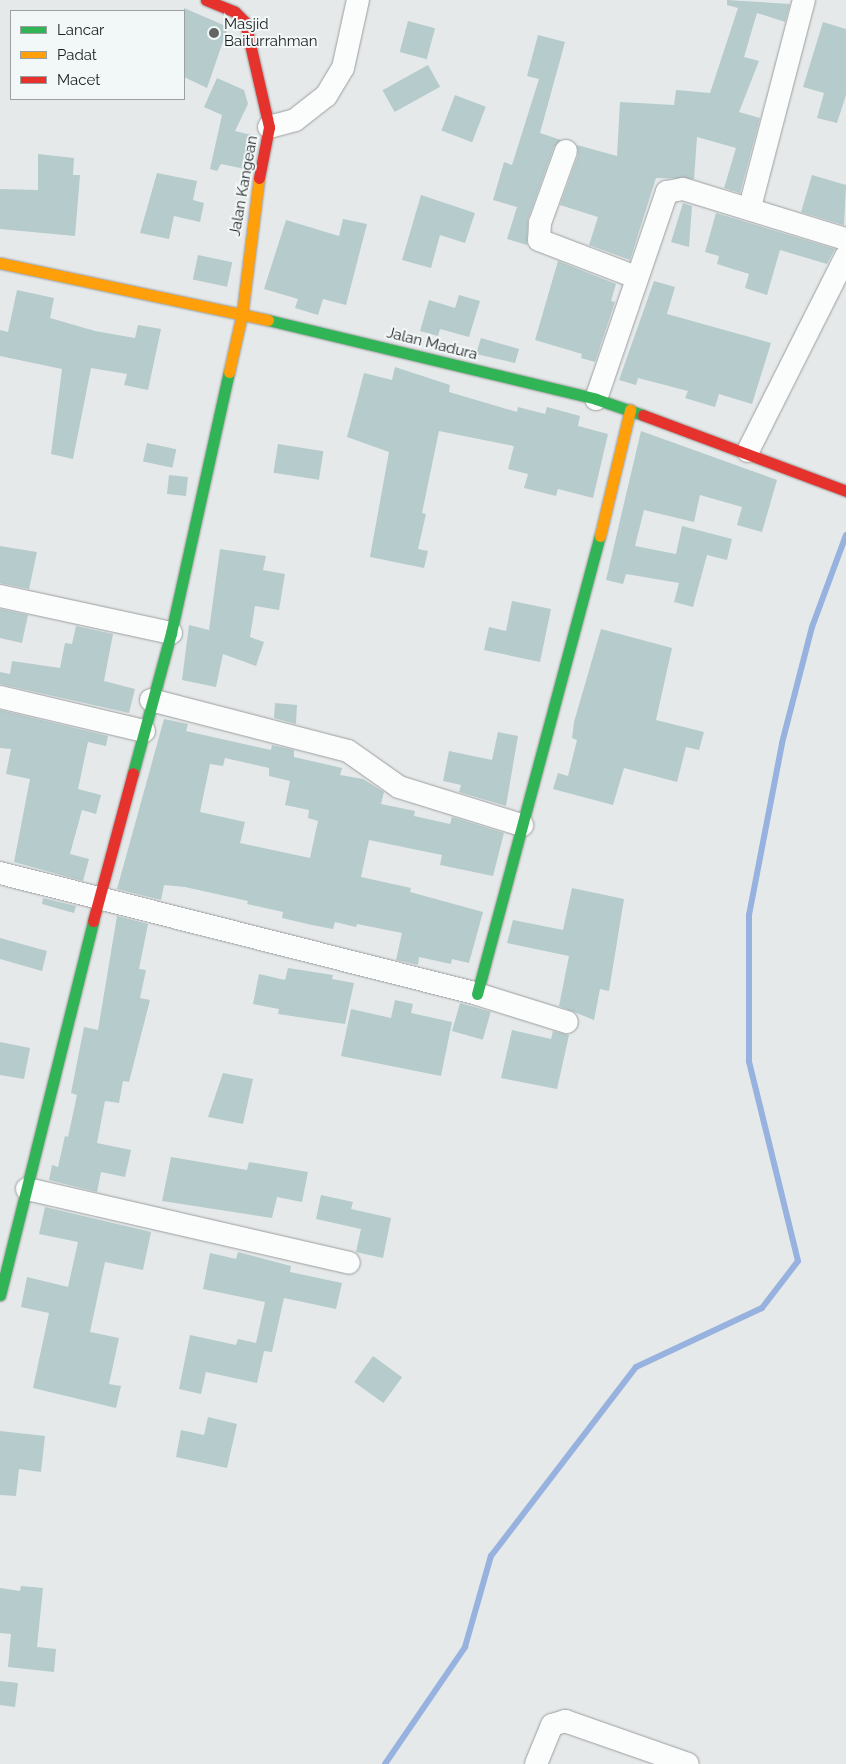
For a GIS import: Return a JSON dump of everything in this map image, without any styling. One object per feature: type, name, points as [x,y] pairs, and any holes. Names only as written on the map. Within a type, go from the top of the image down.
[{"type":"street","name":"Jalan Kangean","points":[[0,1295],[99,896],[151,700],[171,633],[242,314],[253,207],[269,127],[246,22],[206,0]]},
{"type":"street","points":[[269,127],[295,120],[326,96],[342,68],[358,0]]},
{"type":"street","points":[[750,207],[806,2]]},
{"type":"street","points":[[566,151],[540,223],[539,240],[636,277]]},
{"type":"street","points":[[596,399],[636,277],[667,192],[684,188],[750,207],[846,239]]},
{"type":"street","points":[[748,451],[846,256]]},
{"type":"street","name":"Jalan Madura","points":[[0,263],[242,314],[596,399],[748,451],[846,491]]},
{"type":"street","points":[[477,994],[595,557],[630,410]]},
{"type":"street","points":[[0,596],[171,633]]},
{"type":"street","points":[[0,697],[144,731]]},
{"type":"street","points":[[151,700],[348,751],[399,788],[522,825]]},
{"type":"street","points":[[0,873],[99,896],[477,994],[567,1022]]},
{"type":"street","points":[[27,1189],[349,1263]]},
{"type":"street","points":[[536,1764],[552,1725],[565,1721],[688,1764]]},
{"type":"building","points":[[727,0],[790,4],[785,22],[757,13],[744,57],[759,61],[739,112],[760,118],[740,193],[724,188],[736,148],[697,137],[694,179],[656,178],[630,260],[589,245],[598,217],[560,205],[578,155],[577,145],[617,156],[620,102],[674,105],[676,90],[710,93],[738,8],[727,5]]},
{"type":"building","points":[[184,8],[228,27],[207,88],[185,77]]},
{"type":"building","points":[[408,21],[435,28],[427,59],[400,52]]},
{"type":"building","points":[[823,22],[846,29],[846,95],[837,123],[817,118],[824,93],[803,87]]},
{"type":"building","points":[[538,35],[565,42],[540,133],[561,140],[554,147],[528,219],[527,245],[507,239],[517,207],[493,200],[504,162],[512,165],[539,79],[527,76]]},
{"type":"building","points":[[428,65],[440,87],[395,112],[383,90]]},
{"type":"building","points":[[217,78],[244,90],[248,104],[235,131],[252,135],[245,169],[221,164],[217,171],[210,169],[222,115],[204,107]]},
{"type":"building","points":[[455,95],[486,107],[472,142],[441,130]]},
{"type":"building","points":[[38,154],[74,158],[73,175],[80,175],[75,236],[0,229],[0,189],[38,190]]},
{"type":"building","points":[[157,173],[197,181],[193,200],[204,203],[200,222],[174,216],[169,239],[140,233]]},
{"type":"building","points":[[812,175],[846,185],[844,225],[801,212]]},
{"type":"building","points":[[421,195],[475,213],[465,243],[440,235],[431,268],[402,260]]},
{"type":"building","points":[[683,203],[692,206],[689,247],[671,242]]},
{"type":"building","points":[[716,213],[835,249],[827,264],[780,250],[767,295],[745,288],[749,274],[717,264],[719,256],[705,252]]},
{"type":"building","points":[[343,219],[367,224],[346,305],[323,299],[318,315],[295,308],[298,299],[264,289],[286,220],[339,236]]},
{"type":"building","points":[[198,255],[232,262],[227,287],[193,279]]},
{"type":"building","points":[[558,261],[616,284],[611,301],[615,302],[595,362],[581,358],[582,354],[535,340]]},
{"type":"building","points":[[654,281],[675,287],[667,314],[771,343],[752,404],[719,394],[715,407],[685,398],[688,391],[638,378],[636,385],[619,380]]},
{"type":"building","points":[[17,290],[54,298],[50,318],[95,331],[135,338],[138,325],[161,329],[148,390],[124,385],[127,374],[91,368],[73,459],[51,454],[62,369],[0,356],[0,330],[8,332]]},
{"type":"building","points":[[459,295],[480,301],[469,337],[440,329],[438,336],[420,331],[429,300],[455,308]]},
{"type":"building","points":[[481,338],[519,349],[515,363],[476,354]]},
{"type":"building","points":[[395,367],[450,385],[449,392],[517,412],[518,407],[545,414],[547,407],[580,416],[578,426],[608,434],[593,498],[558,489],[556,496],[524,488],[528,474],[508,469],[514,446],[439,431],[422,513],[426,514],[418,549],[428,551],[424,568],[370,557],[389,452],[347,437],[364,373],[392,380]]},
{"type":"building","points":[[641,431],[777,480],[762,532],[737,525],[742,507],[700,495],[694,522],[644,510],[635,546],[676,554],[682,526],[732,539],[727,560],[707,555],[693,607],[674,602],[679,583],[626,574],[623,584],[606,580]]},
{"type":"building","points":[[147,443],[176,449],[172,468],[143,462]]},
{"type":"building","points":[[278,444],[323,451],[319,480],[273,473]]},
{"type":"building","points":[[169,475],[188,477],[186,496],[167,494]]},
{"type":"building","points":[[0,546],[37,552],[29,589],[0,583]]},
{"type":"building","points":[[220,549],[266,556],[263,570],[285,574],[279,610],[255,606],[250,637],[264,642],[256,666],[223,654],[216,687],[182,680],[189,625],[209,630]]},
{"type":"building","points":[[512,601],[551,609],[540,662],[484,650],[489,627],[506,631]]},
{"type":"building","points":[[0,609],[28,615],[22,643],[0,638]]},
{"type":"building","points":[[76,626],[113,634],[104,681],[135,689],[129,713],[0,684],[0,672],[10,674],[12,661],[60,668],[65,643],[72,644]]},
{"type":"building","points":[[601,629],[672,648],[656,720],[704,732],[699,750],[686,747],[677,782],[624,768],[613,805],[553,789],[558,773],[568,776],[577,740],[572,738],[574,722]]},
{"type":"building","points":[[275,703],[297,705],[296,724],[274,718]]},
{"type":"building","points":[[0,710],[108,736],[106,746],[88,742],[78,789],[101,795],[96,814],[82,810],[70,854],[89,859],[83,881],[14,862],[30,779],[6,774],[11,749],[0,748]]},
{"type":"building","points":[[164,719],[188,724],[186,731],[271,750],[272,745],[294,750],[294,757],[342,768],[340,775],[363,779],[384,792],[381,804],[415,811],[414,816],[450,824],[452,817],[504,833],[493,876],[440,865],[442,855],[369,840],[361,877],[411,888],[410,892],[483,912],[469,963],[452,959],[451,964],[419,957],[418,965],[396,960],[402,933],[357,924],[356,927],[335,922],[333,929],[312,925],[282,918],[283,912],[247,904],[248,901],[185,887],[164,885],[161,900],[117,889]],"holes":[[[225,758],[269,768],[269,776],[290,781],[285,805],[309,810],[308,818],[318,821],[310,858],[240,843],[245,822],[200,812],[210,764],[223,766]]]},
{"type":"building","points":[[498,732],[518,736],[506,806],[459,792],[461,785],[443,781],[449,751],[492,760]]},
{"type":"building","points":[[572,888],[624,899],[609,991],[600,989],[594,1020],[559,1006],[569,956],[507,943],[513,920],[563,930]]},
{"type":"building","points":[[43,898],[76,906],[74,913],[42,904]]},
{"type":"building","points":[[117,916],[148,924],[139,969],[146,970],[140,998],[150,1000],[129,1082],[123,1081],[119,1103],[105,1101],[97,1143],[131,1150],[125,1177],[101,1172],[97,1192],[49,1180],[52,1165],[58,1167],[65,1136],[68,1137],[77,1095],[71,1093],[84,1027],[98,1030]]},
{"type":"building","points":[[0,938],[47,951],[42,971],[0,959]]},
{"type":"building","points":[[288,968],[333,975],[332,979],[354,983],[345,1024],[278,1014],[279,1009],[253,1004],[259,974],[285,980]]},
{"type":"building","points":[[395,1000],[413,1004],[411,1013],[452,1022],[441,1076],[341,1056],[351,1009],[391,1018]]},
{"type":"building","points":[[460,1003],[491,1012],[483,1040],[452,1031]]},
{"type":"building","points":[[512,1030],[551,1039],[553,1031],[569,1035],[557,1089],[501,1078]]},
{"type":"building","points":[[0,1042],[30,1048],[24,1079],[0,1075]]},
{"type":"building","points":[[223,1073],[253,1079],[243,1124],[208,1117]]},
{"type":"building","points":[[171,1157],[247,1170],[249,1162],[308,1172],[302,1202],[277,1197],[272,1218],[162,1201]]},
{"type":"building","points":[[321,1195],[353,1202],[351,1209],[391,1218],[383,1258],[356,1252],[361,1229],[316,1219]]},
{"type":"building","points":[[45,1207],[151,1232],[143,1270],[105,1262],[90,1332],[119,1338],[109,1384],[121,1386],[116,1408],[33,1388],[49,1313],[21,1307],[27,1277],[68,1287],[78,1242],[39,1234]]},
{"type":"building","points":[[238,1252],[291,1266],[290,1272],[342,1283],[336,1309],[284,1298],[272,1352],[264,1351],[257,1383],[206,1372],[201,1394],[179,1389],[190,1335],[236,1345],[238,1339],[256,1343],[265,1302],[203,1289],[210,1253],[236,1259]]},
{"type":"building","points":[[373,1356],[402,1377],[383,1403],[354,1382]]},
{"type":"building","points":[[208,1417],[237,1424],[227,1468],[176,1457],[181,1430],[204,1435]]},
{"type":"building","points":[[0,1431],[45,1436],[41,1472],[19,1469],[16,1496],[0,1495]]},
{"type":"building","points":[[21,1586],[43,1588],[37,1647],[56,1649],[54,1672],[8,1667],[11,1634],[0,1633],[0,1588],[20,1591]]},
{"type":"building","points":[[0,1681],[18,1683],[15,1707],[0,1705]]},
{"type":"waterway","points":[[385,1764],[465,1647],[491,1556],[636,1367],[762,1308],[798,1261],[749,1061],[749,915],[782,743],[812,627],[846,535]]},
{"type":"traffic: fast","points":[[268,320],[596,399],[643,415]]},
{"type":"traffic: fast","points":[[133,773],[171,633],[229,372]]},
{"type":"traffic: fast","points":[[477,994],[600,536]]},
{"type":"traffic: fast","points":[[0,1295],[93,921]]},
{"type":"traffic: slow","points":[[229,372],[242,314],[259,178]]},
{"type":"traffic: slow","points":[[0,263],[268,320]]},
{"type":"traffic: slow","points":[[600,536],[630,410]]},
{"type":"traffic: jam","points":[[206,0],[235,12],[245,22],[269,127],[259,178]]},
{"type":"traffic: jam","points":[[643,415],[846,491]]},
{"type":"traffic: jam","points":[[93,921],[133,773]]},
{"type":"place","name":"Masjid Baiturrahman","points":[[214,33]]}]
